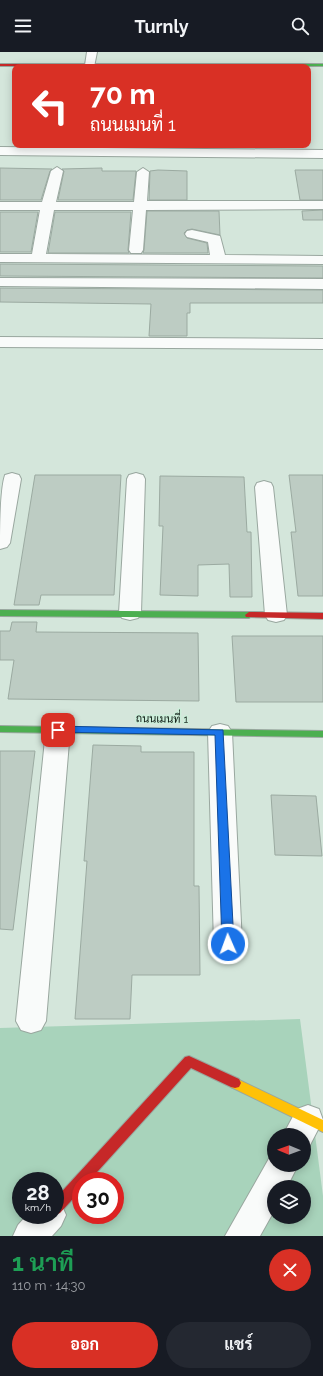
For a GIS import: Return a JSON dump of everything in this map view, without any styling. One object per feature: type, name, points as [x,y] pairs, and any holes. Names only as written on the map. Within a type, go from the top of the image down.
[{"type":"street","points":[[90,64],[92,52]]},
{"type":"street","points":[[0,65],[12,65]]},
{"type":"street","points":[[311,65],[323,65]]},
{"type":"street","points":[[0,151],[323,154]]},
{"type":"street","points":[[39,254],[56,171]]},
{"type":"street","points":[[136,250],[143,172]]},
{"type":"street","points":[[0,206],[323,204]]},
{"type":"street","points":[[192,234],[215,239],[218,259]]},
{"type":"street","points":[[0,258],[323,260]]},
{"type":"street","points":[[0,282],[323,284]]},
{"type":"street","points":[[0,342],[323,344]]},
{"type":"street","points":[[0,543],[12,479]]},
{"type":"street","points":[[130,613],[136,479]]},
{"type":"street","points":[[264,487],[276,614]]},
{"type":"street","points":[[0,613],[276,614],[323,616]]},
{"type":"street","name":"ถนนเมนที่ 1","points":[[0,729],[323,734]]},
{"type":"street","points":[[31,1021],[58,730]]},
{"type":"street","points":[[220,732],[228,944]]},
{"type":"street","points":[[64,1198],[189,1061],[310,1127]]},
{"type":"street","points":[[242,1236],[278,1172]]},
{"type":"street","points":[[30,1236],[41,1224]]},
{"type":"green space","points":[[300,1019],[323,1196],[323,1236],[0,1236],[0,1028]]},
{"type":"building","points":[[0,168],[52,169],[50,171],[41,200],[0,200]]},
{"type":"building","points":[[102,168],[102,171],[136,171],[133,200],[58,200],[64,171],[62,169]]},
{"type":"building","points":[[295,170],[323,170],[323,200],[300,200]]},
{"type":"building","points":[[150,171],[187,171],[187,200],[149,200]]},
{"type":"building","points":[[323,210],[323,220],[303,220],[302,211]]},
{"type":"building","points":[[147,211],[219,211],[220,235],[192,229],[187,230],[184,233],[187,238],[207,243],[208,253],[143,253]]},
{"type":"building","points":[[0,212],[38,212],[31,252],[0,252]]},
{"type":"building","points":[[55,212],[131,212],[129,253],[48,253]]},
{"type":"building","points":[[0,264],[323,266],[323,278],[0,276]]},
{"type":"building","points":[[0,288],[323,290],[323,303],[190,303],[190,313],[187,313],[187,336],[149,336],[151,304],[0,302]]},
{"type":"building","points":[[35,475],[121,475],[114,595],[41,595],[39,605],[14,605]]},
{"type":"building","points":[[289,475],[323,475],[323,596],[298,596],[291,532],[296,532]]},
{"type":"building","points":[[160,476],[244,477],[247,532],[251,532],[252,597],[230,597],[229,564],[198,565],[198,596],[160,595],[163,526],[159,526]]},
{"type":"building","points":[[12,622],[37,622],[36,632],[198,633],[199,701],[8,699],[14,660],[0,660],[0,631],[10,631]]},
{"type":"building","points":[[232,636],[323,636],[323,702],[236,702]]},
{"type":"building","points":[[93,745],[141,746],[141,752],[194,752],[194,886],[199,886],[200,975],[132,975],[130,1019],[75,1019],[87,861],[84,861]]},
{"type":"building","points":[[0,751],[35,751],[13,930],[0,929]]},
{"type":"building","points":[[271,795],[316,796],[322,856],[275,855]]},
{"type":"traffic: fast","points":[[311,65],[323,65]]},
{"type":"traffic: fast","points":[[0,613],[249,615]]},
{"type":"traffic: fast","points":[[0,729],[323,734]]},
{"type":"traffic: slow","points":[[235,1083],[323,1126]]},
{"type":"traffic: jam","points":[[0,65],[12,65]]},
{"type":"traffic: jam","points":[[249,615],[323,616]]},
{"type":"traffic: jam","points":[[64,1199],[189,1061],[235,1083]]},
{"type":"route","points":[[58,730],[220,732],[228,944]]}]
